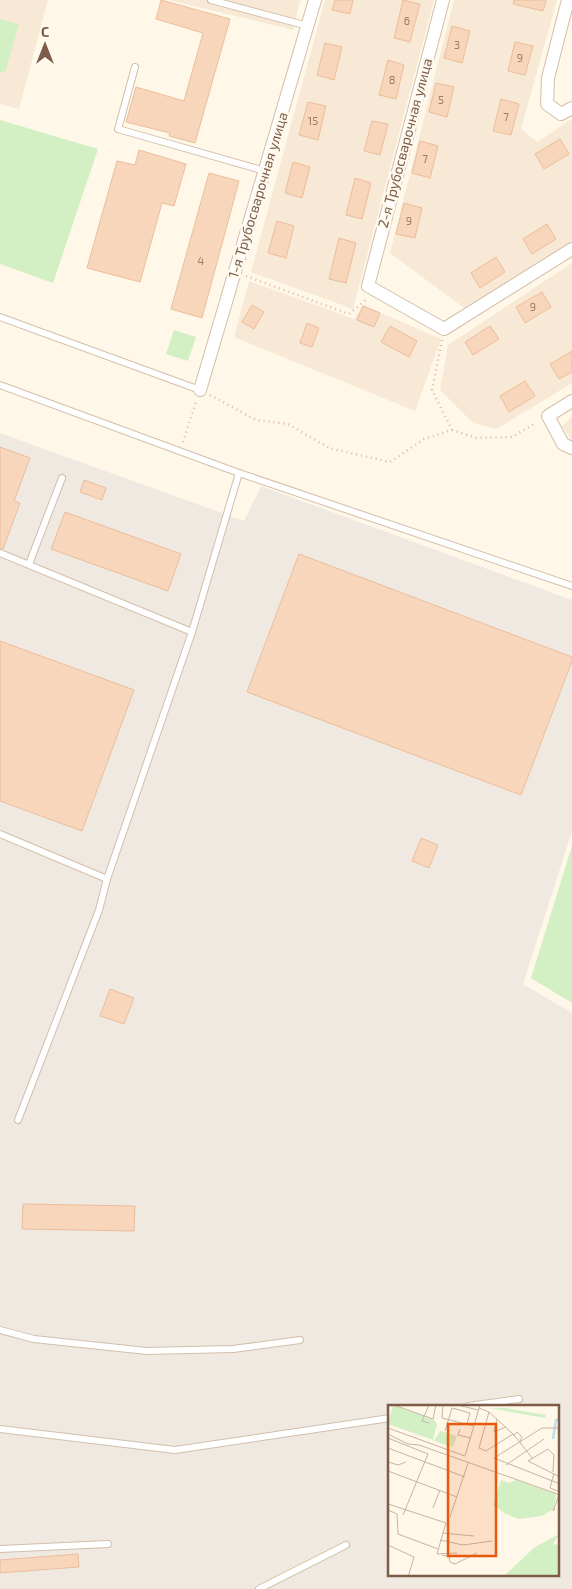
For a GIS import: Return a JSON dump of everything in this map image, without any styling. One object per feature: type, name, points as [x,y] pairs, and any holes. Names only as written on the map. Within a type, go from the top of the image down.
[{"type":"street","name":"1-я Трубосварочная улица","points":[[200,390],[315,0]]},
{"type":"street","name":"2-я Трубосварочная улица","points":[[372,289],[443,0]]},
{"type":"street","points":[[568,0],[548,78],[548,104],[561,114],[572,108]]},
{"type":"street","points":[[372,289],[444,329],[572,249]]},
{"type":"street","points":[[572,401],[548,416],[563,444],[572,448]]},
{"type":"lane","points":[[210,0],[221,1],[308,26]]},
{"type":"lane","points":[[135,67],[118,129],[265,171]]},
{"type":"lane","points":[[0,317],[200,390]]},
{"type":"lane","points":[[0,385],[239,473],[572,586]]},
{"type":"lane","points":[[18,1120],[99,910],[107,879],[192,632],[239,473]]},
{"type":"lane","points":[[29,564],[62,478]]},
{"type":"lane","points":[[0,553],[192,632]]},
{"type":"lane","points":[[0,834],[107,879]]},
{"type":"lane","points":[[0,1330],[34,1339],[147,1351],[233,1348],[300,1340]]},
{"type":"lane","points":[[475,1405],[519,1399]]},
{"type":"lane","points":[[0,1430],[175,1450],[388,1418]]},
{"type":"lane","points":[[0,1549],[108,1544]]},
{"type":"lane","points":[[259,1589],[346,1545]]},
{"type":"path","points":[[235,272],[350,314],[372,289]]},
{"type":"path","points":[[444,329],[432,390],[452,430]]},
{"type":"path","points":[[200,390],[256,420],[288,424],[329,448],[390,462],[424,439],[452,430],[476,438],[512,437],[548,416]]},
{"type":"path","points":[[180,451],[194,408]]},
{"type":"shaded area","points":[[0,0],[48,0],[19,109],[0,104]]},
{"type":"shaded area","points":[[169,0],[300,0],[293,30]]},
{"type":"shaded area","points":[[325,0],[434,0],[353,309],[251,272]]},
{"type":"shaded area","points":[[454,0],[557,0],[521,129],[537,142],[572,119],[572,241],[464,308],[390,253]]},
{"type":"shaded area","points":[[572,263],[572,383],[497,429],[473,423],[440,390],[448,345]]},
{"type":"shaded area","points":[[249,281],[354,319],[363,305],[441,339],[415,411],[234,337]]},
{"type":"shaded area","points":[[572,417],[572,440],[562,426]]},
{"type":"shaded area","points":[[0,433],[244,521],[261,486],[572,600],[572,831],[523,984],[572,1013],[572,1589],[0,1589]]},
{"type":"green space","points":[[0,19],[19,24],[5,73],[0,72]]},
{"type":"green space","points":[[0,120],[98,149],[53,283],[0,264]]},
{"type":"green space","points":[[174,330],[196,337],[188,361],[166,354]]},
{"type":"green space","points":[[572,846],[572,1003],[531,978]]},
{"type":"building","points":[[161,0],[230,19],[195,143],[169,136],[170,133],[126,122],[136,87],[184,101],[203,33],[156,19]]},
{"type":"building","points":[[335,0],[353,0],[350,14],[332,10]]},
{"type":"building","points":[[403,0],[420,4],[410,42],[394,38]]},
{"type":"building","points":[[514,0],[546,0],[543,11],[513,4]]},
{"type":"building","points":[[452,26],[470,31],[462,63],[444,58]]},
{"type":"building","points":[[515,42],[533,46],[525,75],[508,71]]},
{"type":"building","points":[[325,43],[342,47],[334,80],[317,75]]},
{"type":"building","points":[[388,60],[404,65],[396,99],[379,95]]},
{"type":"building","points":[[436,83],[454,87],[447,117],[429,112]]},
{"type":"building","points":[[501,99],[519,104],[511,135],[493,131]]},
{"type":"building","points":[[308,102],[326,106],[318,140],[299,135]]},
{"type":"building","points":[[372,121],[388,124],[380,155],[364,151]]},
{"type":"building","points":[[560,139],[569,154],[544,169],[535,154]]},
{"type":"building","points":[[420,141],[438,146],[430,178],[412,173]]},
{"type":"building","points":[[139,150],[186,164],[174,206],[162,203],[140,282],[87,268],[117,161],[135,165]]},
{"type":"building","points":[[293,162],[310,167],[302,198],[285,193]]},
{"type":"building","points":[[209,173],[239,181],[202,318],[171,309]]},
{"type":"building","points":[[355,178],[371,183],[362,219],[346,215]]},
{"type":"building","points":[[404,203],[422,208],[415,238],[396,234]]},
{"type":"building","points":[[277,221],[294,226],[286,258],[268,253]]},
{"type":"building","points":[[547,224],[556,239],[532,254],[523,239]]},
{"type":"building","points":[[339,238],[356,243],[346,283],[329,279]]},
{"type":"building","points":[[496,257],[505,272],[480,288],[471,273]]},
{"type":"building","points":[[542,292],[551,307],[525,323],[516,307]]},
{"type":"building","points":[[252,305],[264,312],[254,329],[242,322]]},
{"type":"building","points":[[363,306],[380,313],[374,327],[357,320]]},
{"type":"building","points":[[307,323],[319,328],[312,347],[300,343]]},
{"type":"building","points":[[390,326],[417,341],[409,357],[381,342]]},
{"type":"building","points":[[490,326],[499,339],[473,355],[465,342]]},
{"type":"building","points":[[572,351],[572,372],[559,379],[550,364]]},
{"type":"building","points":[[525,381],[535,396],[509,412],[500,396]]},
{"type":"building","points":[[0,447],[30,458],[14,501],[20,503],[3,549],[0,548]]},
{"type":"building","points":[[84,480],[106,488],[102,500],[80,492]]},
{"type":"building","points":[[65,512],[181,554],[168,591],[51,549]]},
{"type":"building","points":[[299,554],[572,657],[521,795],[247,692]]},
{"type":"building","points":[[0,641],[134,690],[82,831],[0,801]]},
{"type":"building","points":[[421,838],[438,845],[429,868],[412,861]]},
{"type":"building","points":[[110,989],[134,998],[124,1024],[100,1016]]},
{"type":"building","points":[[23,1204],[135,1206],[134,1231],[22,1229]]},
{"type":"building","points":[[78,1554],[79,1567],[0,1573],[0,1560]]}]
